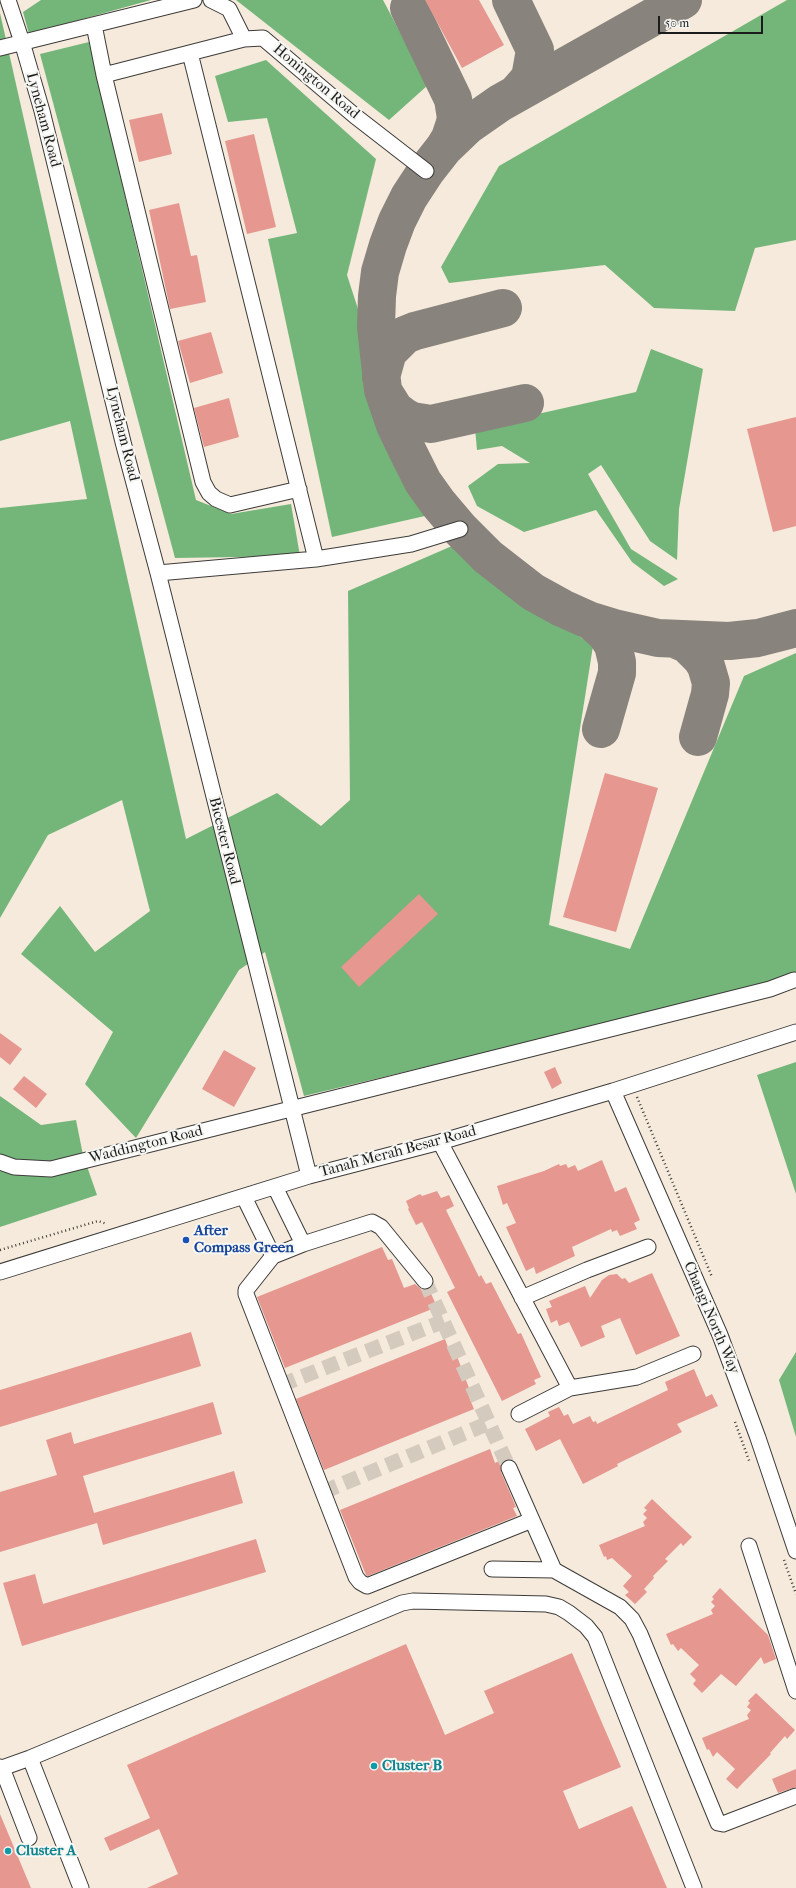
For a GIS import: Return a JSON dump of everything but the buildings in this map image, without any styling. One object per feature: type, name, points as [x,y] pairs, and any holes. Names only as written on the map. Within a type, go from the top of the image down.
[{"type":"street","name":"Lyneham Road","points":[[8,0],[42,111],[123,442],[158,573]]},
{"type":"street","points":[[0,48],[194,0]]},
{"type":"street","points":[[211,0],[229,10],[244,39]]},
{"type":"street","points":[[94,25],[104,75],[203,482],[209,493],[216,499],[230,505],[299,489]]},
{"type":"street","name":"Honington Road","points":[[104,75],[244,39],[265,38],[355,116],[426,171]]},
{"type":"street","points":[[190,53],[316,560]]},
{"type":"street","points":[[158,573],[316,560],[411,544],[460,528]]},
{"type":"street","name":"Bicester Road","points":[[158,573],[309,1176]]},
{"type":"street","name":"Waddington Road","points":[[0,1162],[14,1167],[51,1169],[770,989],[794,980]]},
{"type":"street","name":"Tanah Merah Besar Road","points":[[0,1272],[309,1176],[440,1142],[613,1090],[796,1032]]},
{"type":"street","name":"Changi North Way","points":[[613,1090],[720,1335],[758,1438],[796,1551]]},
{"type":"street","points":[[440,1142],[570,1388]]},
{"type":"street","points":[[275,1187],[303,1244]]},
{"type":"street","points":[[244,1197],[273,1256]]},
{"type":"street","points":[[425,1281],[382,1227],[372,1222],[303,1244],[273,1256],[249,1286],[246,1294],[356,1578],[367,1586],[532,1520]]},
{"type":"street","points":[[522,1298],[587,1270],[648,1247]]},
{"type":"street","points":[[519,1414],[570,1388],[637,1377],[693,1354]]},
{"type":"street","points":[[509,1468],[554,1570]]},
{"type":"street","points":[[750,1546],[796,1691]]},
{"type":"street","points":[[492,1569],[554,1570],[620,1607],[632,1619],[640,1634],[718,1823],[723,1824],[796,1796]]},
{"type":"street","points":[[29,1838],[1,1768],[30,1758],[408,1602],[553,1606],[559,1607],[569,1613],[586,1626],[595,1637],[694,1888]]},
{"type":"street","points":[[30,1758],[81,1888]]},
{"type":"path","points":[[0,1250],[98,1221],[111,1224]]},
{"type":"green space","points":[[41,0],[151,0],[29,34],[23,12]]},
{"type":"green space","points":[[236,0],[383,0],[428,85],[389,120]]},
{"type":"green space","points":[[787,0],[796,0],[796,240],[755,248],[735,311],[654,308],[605,265],[449,283],[441,267],[499,166]]},
{"type":"green space","points":[[0,13],[186,839],[277,793],[321,826],[350,800],[348,591],[452,546],[593,646],[549,925],[630,949],[744,676],[796,653],[796,978],[304,1096],[265,952],[239,970],[136,1138],[85,1084],[113,1032],[21,954],[60,906],[95,952],[150,911],[122,800],[48,835],[0,918],[0,508],[87,499],[70,421],[0,441]]},
{"type":"green space","points":[[89,42],[196,500],[231,514],[291,504],[300,556],[175,558],[40,54]]},
{"type":"green space","points":[[266,60],[376,159],[347,275],[425,516],[332,537],[268,239],[297,233],[267,118],[228,122],[215,76]]},
{"type":"green space","points":[[651,349],[703,369],[679,509],[677,560],[650,541],[601,465],[588,474],[631,549],[678,579],[664,586],[632,562],[596,510],[524,532],[477,506],[468,486],[498,464],[530,463],[502,446],[477,450],[475,428],[636,392]]},
{"type":"green space","points":[[796,1062],[796,1194],[757,1075]]},
{"type":"green space","points":[[0,1096],[41,1125],[76,1120],[83,1155],[97,1195],[0,1227]]},
{"type":"green space","points":[[796,1352],[796,1437],[779,1380]]},
{"type":"taxiway","points":[[511,0],[535,50],[530,78],[517,93]]},
{"type":"taxiway","points":[[683,0],[500,103],[467,126],[444,148],[426,171],[409,197],[397,221],[380,272],[377,296],[376,327],[383,390],[395,425],[407,450],[423,482],[438,503],[460,529],[488,557],[533,592],[562,608],[591,621],[658,638],[729,641],[758,638],[796,628]]},
{"type":"taxiway","points":[[409,8],[453,99],[456,118],[450,138],[444,148]]},
{"type":"taxiway","points":[[381,377],[388,352],[405,335],[415,331],[503,308]]},
{"type":"taxiway","points":[[385,394],[395,410],[403,416],[412,421],[431,424],[525,403]]},
{"type":"taxiway","points":[[591,621],[606,634],[613,645],[617,662],[617,673],[601,729]]},
{"type":"taxiway","points":[[677,640],[687,644],[701,658],[706,666],[711,683],[710,694],[698,737]]},
{"type":"tunnel","points":[[425,1281],[509,1468]]},
{"type":"tunnel","points":[[281,1385],[444,1321]]},
{"type":"tunnel","points":[[323,1492],[489,1423]]},
{"type":"place","name":"After Compass Green","points":[[186,1240]]},
{"type":"place","name":"Cluster B","points":[[374,1766]]},
{"type":"place","name":"Cluster A","points":[[8,1851]]}]
